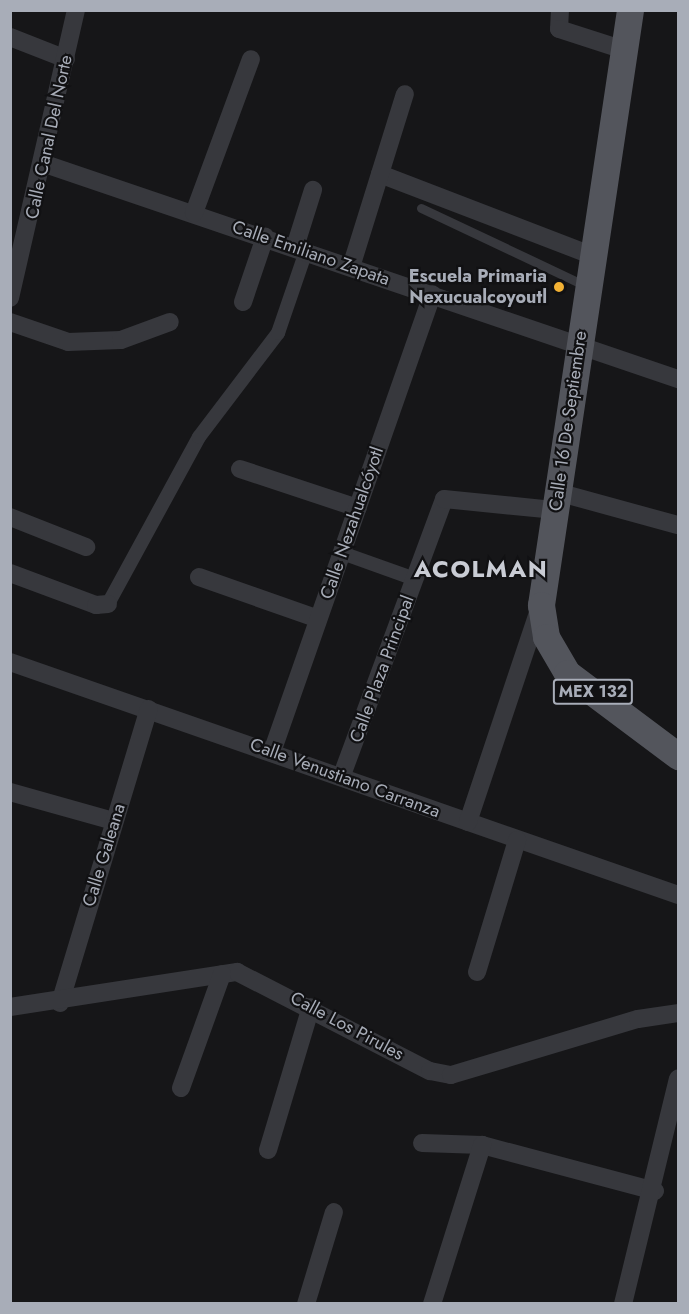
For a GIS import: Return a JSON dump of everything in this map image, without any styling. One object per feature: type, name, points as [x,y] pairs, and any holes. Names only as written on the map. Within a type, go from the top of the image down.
[{"type":"main road","name":"Calle 16 De Septiembre","points":[[541,605],[578,344],[594,256],[630,10]]},
{"type":"main road","name":"MEX 132","points":[[541,605],[546,638],[567,673],[678,756]]},
{"type":"street","name":"Calle Canal Del Norte","points":[[10,298],[45,164],[76,10]]},
{"type":"street","points":[[560,10],[559,29],[624,50]]},
{"type":"street","points":[[10,37],[66,59]]},
{"type":"street","points":[[194,213],[251,59]]},
{"type":"street","points":[[351,267],[405,94]]},
{"type":"street","name":"Calle Emiliano Zapata","points":[[45,164],[678,379]]},
{"type":"street","points":[[380,174],[594,256]]},
{"type":"street","points":[[10,573],[96,605],[108,604],[199,437],[278,333],[313,190]]},
{"type":"street","points":[[243,302],[265,237]]},
{"type":"street","name":"Calle Nezahualcóyotl","points":[[272,752],[432,294]]},
{"type":"street","points":[[10,322],[68,342],[121,340],[170,322]]},
{"type":"street","points":[[240,469],[358,508]]},
{"type":"street","name":"Calle Plaza Principal","points":[[342,775],[444,499],[556,501]]},
{"type":"street","points":[[556,501],[678,525]]},
{"type":"street","points":[[10,517],[86,548]]},
{"type":"street","points":[[342,553],[415,579]]},
{"type":"street","points":[[199,577],[318,619]]},
{"type":"street","name":"Calle 16 De Septiembre","points":[[468,822],[541,605]]},
{"type":"street","name":"Calle Venustiano Carranza","points":[[10,662],[342,775],[517,840],[678,895]]},
{"type":"street","name":"Calle Galeana","points":[[60,1003],[113,821],[149,709]]},
{"type":"street","points":[[10,792],[113,821]]},
{"type":"street","points":[[477,972],[517,840]]},
{"type":"street","name":"Calle Los Pirules","points":[[10,1007],[60,1003],[237,972],[259,980],[311,1006],[430,1071],[451,1075],[638,1019],[678,1013]]},
{"type":"street","points":[[182,1088],[222,974]]},
{"type":"street","points":[[268,1150],[311,1006]]},
{"type":"street","points":[[623,1304],[655,1191],[678,1079]]},
{"type":"street","points":[[422,1143],[482,1145],[655,1191]]},
{"type":"street","points":[[432,1304],[482,1145]]},
{"type":"street","points":[[306,1304],[334,1212]]},
{"type":"lane","points":[[421,208],[589,286]]},
{"type":"place","name":"Escuela Primaria Nexucualcoyoutl","points":[[559,287]]},
{"type":"district","name":"ACOLMAN","points":[[481,569]]}]
